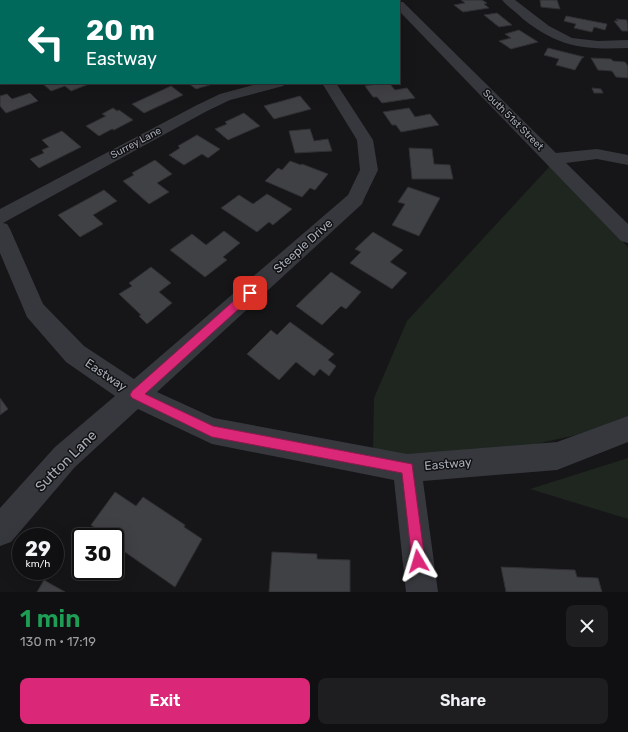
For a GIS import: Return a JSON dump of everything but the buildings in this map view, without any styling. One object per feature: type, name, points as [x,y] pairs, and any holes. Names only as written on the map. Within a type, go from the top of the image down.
[{"type":"street","points":[[508,0],[545,29],[570,41],[628,44]]},
{"type":"street","name":"South 51st Street","points":[[400,5],[628,236]]},
{"type":"street","name":"Surrey Lane","points":[[0,216],[225,97],[274,84]]},
{"type":"street","name":"Steeple Drive","points":[[136,395],[355,199],[369,170],[365,140],[330,84]]},
{"type":"street","points":[[552,159],[597,154],[628,160]]},
{"type":"street","name":"Eastway","points":[[0,229],[35,310],[75,354],[136,395],[212,431],[407,468],[557,456],[628,430]]},
{"type":"street","name":"Sutton Lane","points":[[0,532],[65,457],[136,395]]},
{"type":"street","points":[[407,468],[422,592]]},
{"type":"shaded area","points":[[550,166],[628,247],[628,417],[576,435],[527,446],[416,455],[373,452],[374,398],[407,321]]},
{"type":"shaded area","points":[[628,458],[628,519],[530,489]]},
{"type":"route","points":[[250,293],[136,395],[212,431],[407,468],[418,561]]}]
